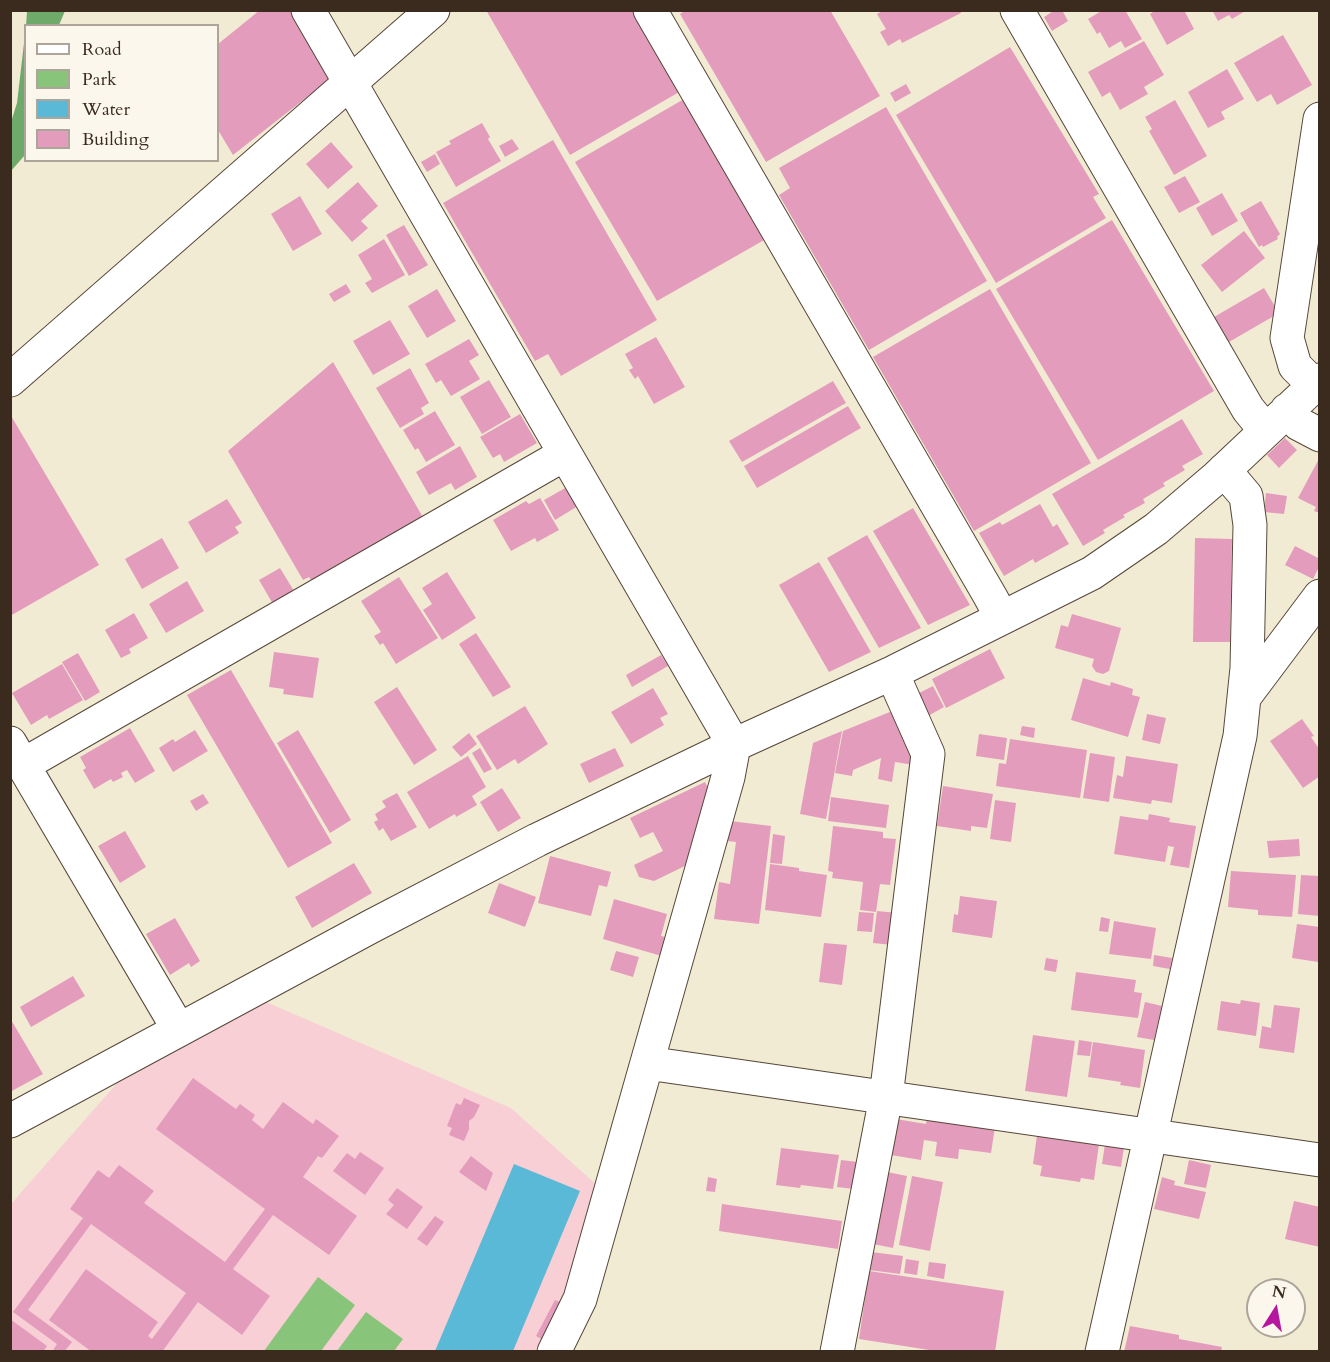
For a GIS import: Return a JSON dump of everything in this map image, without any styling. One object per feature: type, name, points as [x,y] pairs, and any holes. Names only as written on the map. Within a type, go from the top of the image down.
[{"type":"street","points":[[308,10],[735,745],[725,788],[580,1299],[554,1352]]},
{"type":"street","points":[[10,380],[434,10]]},
{"type":"street","points":[[650,10],[1002,618]]},
{"type":"street","points":[[1017,10],[1252,416],[1299,424],[1320,435]]},
{"type":"street","points":[[10,1121],[370,927],[537,840],[892,673],[1092,573],[1156,529],[1224,470],[1317,383],[1295,366],[1287,338],[1320,119]]},
{"type":"street","points":[[179,1030],[17,754],[565,454]]},
{"type":"street","points":[[1102,1352],[1240,736],[1245,696],[1250,525],[1246,496],[1224,470]]},
{"type":"street","points":[[1245,696],[1319,598]]},
{"type":"street","points":[[837,1352],[886,1097],[928,754],[892,673]]},
{"type":"street","points":[[647,1063],[1320,1160]]},
{"type":"shaded area","points":[[266,1002],[511,1108],[599,1187],[568,1295],[539,1351],[11,1352],[11,1204],[118,1082]]},
{"type":"green space","points":[[27,10],[65,11],[59,24],[26,24]]},
{"type":"green space","points":[[24,43],[24,156],[11,171],[11,122],[17,103]]},
{"type":"green space","points":[[318,1277],[355,1305],[321,1351],[264,1351]]},
{"type":"green space","points":[[366,1312],[403,1339],[394,1351],[337,1351]]},
{"type":"water","points":[[514,1164],[580,1191],[513,1351],[435,1351]]},
{"type":"building","points":[[260,10],[290,10],[330,79],[233,155],[219,132],[219,43]]},
{"type":"building","points":[[486,10],[634,10],[681,91],[570,155]]},
{"type":"building","points":[[686,10],[830,10],[880,96],[766,162],[680,14]]},
{"type":"building","points":[[884,10],[960,10],[961,13],[902,43],[900,39],[888,46],[880,32],[886,29],[877,14]]},
{"type":"building","points":[[1055,10],[1062,10],[1068,21],[1052,31],[1044,17]]},
{"type":"building","points":[[1103,10],[1125,10],[1142,39],[1125,48],[1121,41],[1109,48],[1100,32],[1097,34],[1088,19]]},
{"type":"building","points":[[1156,10],[1184,10],[1194,29],[1167,45],[1150,14]]},
{"type":"building","points":[[1212,10],[1247,10],[1232,19],[1229,15],[1218,21]]},
{"type":"building","points":[[1283,35],[1312,85],[1277,105],[1271,94],[1257,102],[1234,63]]},
{"type":"building","points":[[1144,41],[1164,75],[1144,87],[1148,94],[1120,110],[1110,92],[1102,97],[1088,72]]},
{"type":"building","points":[[1010,47],[1099,194],[1093,197],[1106,218],[996,283],[896,115]]},
{"type":"building","points":[[1227,69],[1244,99],[1221,112],[1225,119],[1208,128],[1188,92]]},
{"type":"building","points":[[906,84],[911,93],[895,102],[890,93]]},
{"type":"building","points":[[684,99],[766,239],[657,301],[575,162]]},
{"type":"building","points":[[1175,100],[1207,156],[1174,175],[1149,131],[1152,129],[1145,117]]},
{"type":"building","points":[[886,107],[987,281],[869,350],[779,195],[790,188],[779,168]]},
{"type":"building","points":[[482,123],[501,161],[456,187],[436,152],[451,144],[449,141]]},
{"type":"building","points":[[512,139],[519,149],[505,157],[499,146]]},
{"type":"building","points":[[553,140],[657,320],[561,376],[548,354],[535,361],[443,203]]},
{"type":"building","points":[[331,142],[353,167],[328,189],[306,164]]},
{"type":"building","points":[[435,154],[440,164],[427,172],[421,162]]},
{"type":"building","points":[[1185,176],[1200,202],[1179,213],[1164,187]]},
{"type":"building","points":[[358,182],[378,206],[361,221],[368,228],[352,242],[325,211]]},
{"type":"building","points":[[1222,193],[1238,221],[1212,236],[1196,208]]},
{"type":"building","points":[[300,196],[322,234],[293,251],[271,214]]},
{"type":"building","points":[[1261,201],[1280,234],[1278,239],[1259,247],[1240,213]]},
{"type":"building","points":[[1112,220],[1214,391],[1098,460],[996,289]]},
{"type":"building","points":[[404,225],[428,265],[409,276],[386,235]]},
{"type":"building","points":[[1244,231],[1265,258],[1222,292],[1201,265]]},
{"type":"building","points":[[384,239],[405,275],[372,293],[365,283],[372,279],[358,255]]},
{"type":"building","points":[[346,284],[351,292],[334,302],[329,294]]},
{"type":"building","points":[[1264,288],[1279,313],[1229,342],[1214,317]]},
{"type":"building","points":[[437,289],[456,321],[427,338],[408,306]]},
{"type":"building","points":[[990,289],[1091,463],[974,531],[873,357]]},
{"type":"building","points":[[390,320],[410,354],[373,375],[353,341]]},
{"type":"building","points":[[656,337],[685,387],[654,404],[638,376],[635,379],[629,370],[633,368],[625,354]]},
{"type":"building","points":[[469,339],[479,355],[469,361],[480,379],[451,396],[441,380],[436,383],[425,364]]},
{"type":"building","points":[[333,362],[424,519],[313,583],[309,577],[303,580],[228,451]]},
{"type":"building","points":[[410,368],[429,403],[421,408],[424,414],[400,428],[376,388]]},
{"type":"building","points":[[489,380],[511,417],[482,434],[460,397]]},
{"type":"building","points":[[833,381],[846,403],[742,462],[729,441]]},
{"type":"building","points":[[848,406],[861,428],[757,488],[744,466]]},
{"type":"building","points":[[435,411],[455,445],[426,462],[418,448],[415,450],[403,430]]},
{"type":"building","points":[[10,414],[99,565],[10,616]]},
{"type":"building","points":[[520,414],[537,443],[504,462],[500,454],[493,458],[480,437]]},
{"type":"building","points":[[1182,419],[1203,454],[1182,466],[1185,470],[1163,483],[1165,486],[1143,499],[1145,503],[1123,515],[1125,517],[1103,530],[1105,533],[1083,546],[1052,494]]},
{"type":"building","points":[[1285,438],[1297,450],[1279,468],[1267,455]]},
{"type":"building","points":[[460,446],[477,477],[455,490],[451,483],[429,495],[416,472]]},
{"type":"building","points":[[1320,457],[1320,513],[1314,511],[1316,507],[1298,498]]},
{"type":"building","points":[[567,487],[578,506],[555,520],[544,500]]},
{"type":"building","points":[[1266,493],[1287,496],[1284,514],[1264,512]]},
{"type":"building","points":[[540,498],[559,530],[537,542],[535,538],[511,551],[493,520],[526,501],[529,504]]},
{"type":"building","points":[[227,499],[242,523],[235,527],[239,533],[206,553],[188,522]]},
{"type":"building","points":[[1040,504],[1053,527],[1057,524],[1069,544],[1035,563],[1033,559],[1004,576],[979,533],[1000,522],[1002,525]]},
{"type":"building","points":[[913,508],[970,605],[928,625],[873,531]]},
{"type":"building","points":[[867,535],[921,628],[879,648],[827,558]]},
{"type":"building","points":[[162,538],[179,568],[142,589],[125,559]]},
{"type":"building","points":[[1195,538],[1232,539],[1230,642],[1193,642]]},
{"type":"building","points":[[1295,546],[1320,559],[1320,565],[1313,579],[1285,565]]},
{"type":"building","points":[[819,562],[871,652],[829,672],[779,585]]},
{"type":"building","points":[[280,568],[294,591],[273,604],[259,580]]},
{"type":"building","points":[[447,572],[476,618],[442,640],[423,610],[432,604],[422,588]]},
{"type":"building","points":[[399,577],[438,638],[396,664],[383,643],[380,645],[374,636],[381,632],[361,601]]},
{"type":"building","points":[[187,581],[204,611],[166,633],[149,604]]},
{"type":"building","points":[[134,613],[148,638],[129,649],[131,653],[121,658],[105,630]]},
{"type":"building","points":[[1072,614],[1121,628],[1109,671],[1103,674],[1096,672],[1092,666],[1094,659],[1055,648],[1061,625],[1068,627]]},
{"type":"building","points":[[476,633],[511,687],[493,697],[459,644]]},
{"type":"building","points":[[990,649],[1005,678],[946,708],[932,679]]},
{"type":"building","points":[[274,652],[319,658],[313,698],[283,694],[284,689],[269,687]]},
{"type":"building","points":[[78,653],[100,692],[85,701],[62,662]]},
{"type":"building","points":[[661,655],[668,666],[632,687],[626,675]]},
{"type":"building","points":[[62,664],[83,700],[49,719],[47,715],[31,725],[12,693]]},
{"type":"building","points":[[231,670],[332,843],[288,868],[187,695]]},
{"type":"building","points":[[1083,678],[1110,686],[1111,682],[1133,689],[1132,695],[1140,697],[1128,737],[1071,720]]},
{"type":"building","points":[[933,686],[944,707],[928,716],[917,694]]},
{"type":"building","points":[[397,687],[437,750],[414,765],[374,702]]},
{"type":"building","points":[[653,688],[668,714],[660,718],[664,725],[631,744],[611,712]]},
{"type":"building","points":[[525,706],[548,744],[518,764],[515,759],[497,770],[476,736]]},
{"type":"building","points":[[897,709],[914,765],[895,762],[892,782],[878,779],[881,758],[853,770],[852,776],[835,773],[843,731]]},
{"type":"building","points":[[1147,714],[1166,718],[1160,744],[1142,740]]},
{"type":"building","points":[[1302,719],[1314,736],[1311,737],[1320,750],[1320,776],[1303,788],[1270,741]]},
{"type":"building","points":[[1022,726],[1035,728],[1034,738],[1020,735]]},
{"type":"building","points":[[130,728],[155,771],[135,783],[127,770],[121,773],[123,777],[113,782],[111,779],[94,789],[83,770],[86,768],[80,757]]},
{"type":"building","points":[[195,730],[208,751],[173,772],[159,748]]},
{"type":"building","points":[[298,730],[351,820],[330,833],[277,743]]},
{"type":"building","points":[[842,731],[826,819],[800,814],[813,743]]},
{"type":"building","points":[[469,733],[477,744],[461,757],[452,747]]},
{"type":"building","points":[[979,734],[1007,738],[1004,760],[976,756]]},
{"type":"building","points":[[1010,739],[1087,750],[1080,798],[996,786],[999,763],[1006,764]]},
{"type":"building","points":[[480,748],[492,769],[484,773],[472,753]]},
{"type":"building","points":[[615,748],[624,766],[589,783],[580,764]]},
{"type":"building","points":[[1090,753],[1115,757],[1109,802],[1083,798]]},
{"type":"building","points":[[468,756],[486,787],[472,796],[477,805],[429,829],[407,792]]},
{"type":"building","points":[[1126,756],[1178,764],[1172,803],[1152,800],[1151,804],[1113,798],[1117,775],[1123,777]]},
{"type":"building","points":[[705,782],[712,796],[705,823],[695,828],[700,838],[691,863],[654,881],[639,877],[634,865],[663,851],[653,832],[640,838],[630,818]]},
{"type":"building","points":[[943,786],[993,794],[987,828],[971,826],[971,831],[937,826]]},
{"type":"building","points":[[502,788],[521,818],[498,832],[480,802]]},
{"type":"building","points":[[397,793],[417,827],[391,841],[383,828],[379,831],[374,822],[378,820],[375,814],[386,807],[382,801]]},
{"type":"building","points":[[203,794],[209,803],[196,811],[190,801]]},
{"type":"building","points":[[831,797],[889,805],[886,828],[828,821]]},
{"type":"building","points":[[995,800],[1016,803],[1011,842],[990,839]]},
{"type":"building","points":[[1149,814],[1170,818],[1169,822],[1196,826],[1189,868],[1170,865],[1174,847],[1168,846],[1165,862],[1114,854],[1120,816],[1148,820]]},
{"type":"building","points":[[730,821],[771,826],[759,924],[714,919],[719,882],[730,884],[736,842],[727,841]]},
{"type":"building","points":[[833,826],[883,832],[883,838],[896,839],[890,885],[880,884],[876,912],[860,910],[863,882],[832,878],[833,872],[828,871]]},
{"type":"building","points":[[125,831],[146,867],[120,883],[98,846]]},
{"type":"building","points":[[773,834],[785,836],[782,864],[770,863]]},
{"type":"building","points":[[1299,839],[1300,856],[1269,858],[1267,841]]},
{"type":"building","points":[[550,856],[611,872],[607,887],[599,885],[591,916],[538,903]]},
{"type":"building","points":[[354,863],[372,893],[312,928],[295,897]]},
{"type":"building","points":[[770,864],[827,875],[821,917],[765,910]]},
{"type":"building","points":[[1231,871],[1296,875],[1292,917],[1258,915],[1258,910],[1228,907]]},
{"type":"building","points":[[1301,875],[1320,876],[1320,916],[1298,914]]},
{"type":"building","points":[[499,883],[536,897],[525,927],[488,913]]},
{"type":"building","points":[[960,896],[997,901],[992,938],[952,932],[954,914],[958,915]]},
{"type":"building","points":[[614,899],[667,914],[661,936],[670,938],[665,957],[603,939]]},
{"type":"building","points":[[877,911],[898,913],[893,945],[873,943]]},
{"type":"building","points":[[859,912],[874,913],[872,932],[857,931]]},
{"type":"building","points":[[1101,917],[1110,919],[1108,932],[1099,931]]},
{"type":"building","points":[[175,918],[200,961],[191,967],[189,963],[170,975],[146,934]]},
{"type":"building","points":[[1114,921],[1156,928],[1151,959],[1109,954]]},
{"type":"building","points":[[1297,924],[1320,927],[1318,962],[1292,958]]},
{"type":"building","points":[[824,943],[847,945],[842,985],[819,982]]},
{"type":"building","points":[[616,951],[639,957],[633,977],[610,970]]},
{"type":"building","points":[[1154,955],[1172,958],[1170,969],[1153,966]]},
{"type":"building","points":[[1046,958],[1058,960],[1056,972],[1044,970]]},
{"type":"building","points":[[1076,972],[1136,980],[1134,992],[1142,993],[1138,1018],[1071,1010]]},
{"type":"building","points":[[73,976],[85,996],[31,1027],[20,1007]]},
{"type":"building","points":[[1241,1000],[1260,1003],[1256,1036],[1217,1030],[1221,1001],[1240,1004]]},
{"type":"building","points":[[1145,1002],[1162,1006],[1154,1040],[1137,1037]]},
{"type":"building","points":[[1274,1005],[1300,1008],[1294,1053],[1259,1048],[1262,1026],[1271,1028]]},
{"type":"building","points":[[10,1018],[43,1074],[10,1092]]},
{"type":"building","points":[[1033,1035],[1075,1041],[1067,1097],[1025,1091]]},
{"type":"building","points":[[1079,1040],[1092,1042],[1090,1056],[1077,1055]]},
{"type":"building","points":[[1093,1042],[1145,1050],[1140,1088],[1120,1085],[1121,1082],[1088,1077]]},
{"type":"building","points":[[193,1078],[236,1109],[240,1104],[255,1115],[252,1120],[263,1129],[283,1102],[313,1124],[316,1119],[339,1136],[322,1158],[318,1156],[303,1177],[357,1216],[329,1255],[273,1215],[233,1269],[270,1296],[242,1335],[198,1302],[162,1352],[92,1352],[49,1320],[86,1269],[158,1322],[148,1336],[152,1339],[186,1293],[91,1224],[28,1310],[72,1342],[64,1352],[52,1352],[57,1344],[13,1312],[83,1218],[70,1209],[98,1170],[109,1178],[119,1165],[154,1191],[144,1203],[225,1262],[265,1209],[156,1129]]},
{"type":"building","points":[[464,1098],[480,1105],[474,1117],[469,1121],[469,1129],[464,1141],[449,1135],[452,1128],[447,1126],[456,1103],[461,1105]]},
{"type":"building","points":[[927,1117],[995,1127],[991,1153],[959,1149],[958,1159],[935,1156],[937,1142],[924,1140],[921,1160],[891,1155],[896,1119],[926,1124]]},
{"type":"building","points":[[1037,1135],[1099,1144],[1094,1180],[1081,1178],[1080,1182],[1040,1176],[1042,1166],[1033,1164]]},
{"type":"building","points":[[1105,1144],[1124,1147],[1121,1167],[1102,1164]]},
{"type":"building","points":[[781,1148],[839,1155],[833,1189],[776,1185]]},
{"type":"building","points":[[360,1152],[384,1168],[365,1195],[333,1171],[347,1153],[355,1159]]},
{"type":"building","points":[[471,1156],[493,1173],[486,1191],[459,1172]]},
{"type":"building","points":[[841,1160],[858,1162],[854,1189],[837,1187]]},
{"type":"building","points":[[1189,1160],[1211,1165],[1206,1188],[1184,1184]]},
{"type":"building","points":[[887,1172],[907,1176],[893,1248],[873,1244]]},
{"type":"building","points":[[912,1176],[943,1182],[930,1251],[899,1245]]},
{"type":"building","points":[[708,1177],[717,1179],[715,1192],[706,1191]]},
{"type":"building","points":[[1162,1177],[1175,1181],[1174,1185],[1206,1192],[1199,1219],[1154,1209]]},
{"type":"building","points":[[397,1188],[423,1207],[407,1229],[386,1214],[394,1205],[388,1200]]},
{"type":"building","points":[[1294,1201],[1320,1207],[1320,1247],[1285,1239]]},
{"type":"building","points":[[722,1204],[842,1221],[838,1249],[719,1231]]},
{"type":"building","points":[[435,1216],[444,1222],[427,1246],[417,1239]]},
{"type":"building","points":[[871,1252],[903,1256],[900,1274],[869,1270]]},
{"type":"building","points":[[906,1259],[919,1261],[917,1275],[904,1273]]},
{"type":"building","points":[[929,1262],[946,1264],[944,1279],[927,1276]]},
{"type":"building","points":[[869,1271],[1004,1291],[995,1352],[942,1352],[859,1339]]},
{"type":"building","points":[[555,1300],[562,1303],[543,1340],[536,1336]]},
{"type":"building","points":[[10,1319],[47,1346],[43,1352],[10,1352]]},
{"type":"building","points":[[1130,1326],[1179,1335],[1179,1339],[1222,1347],[1221,1352],[1124,1352]]}]
